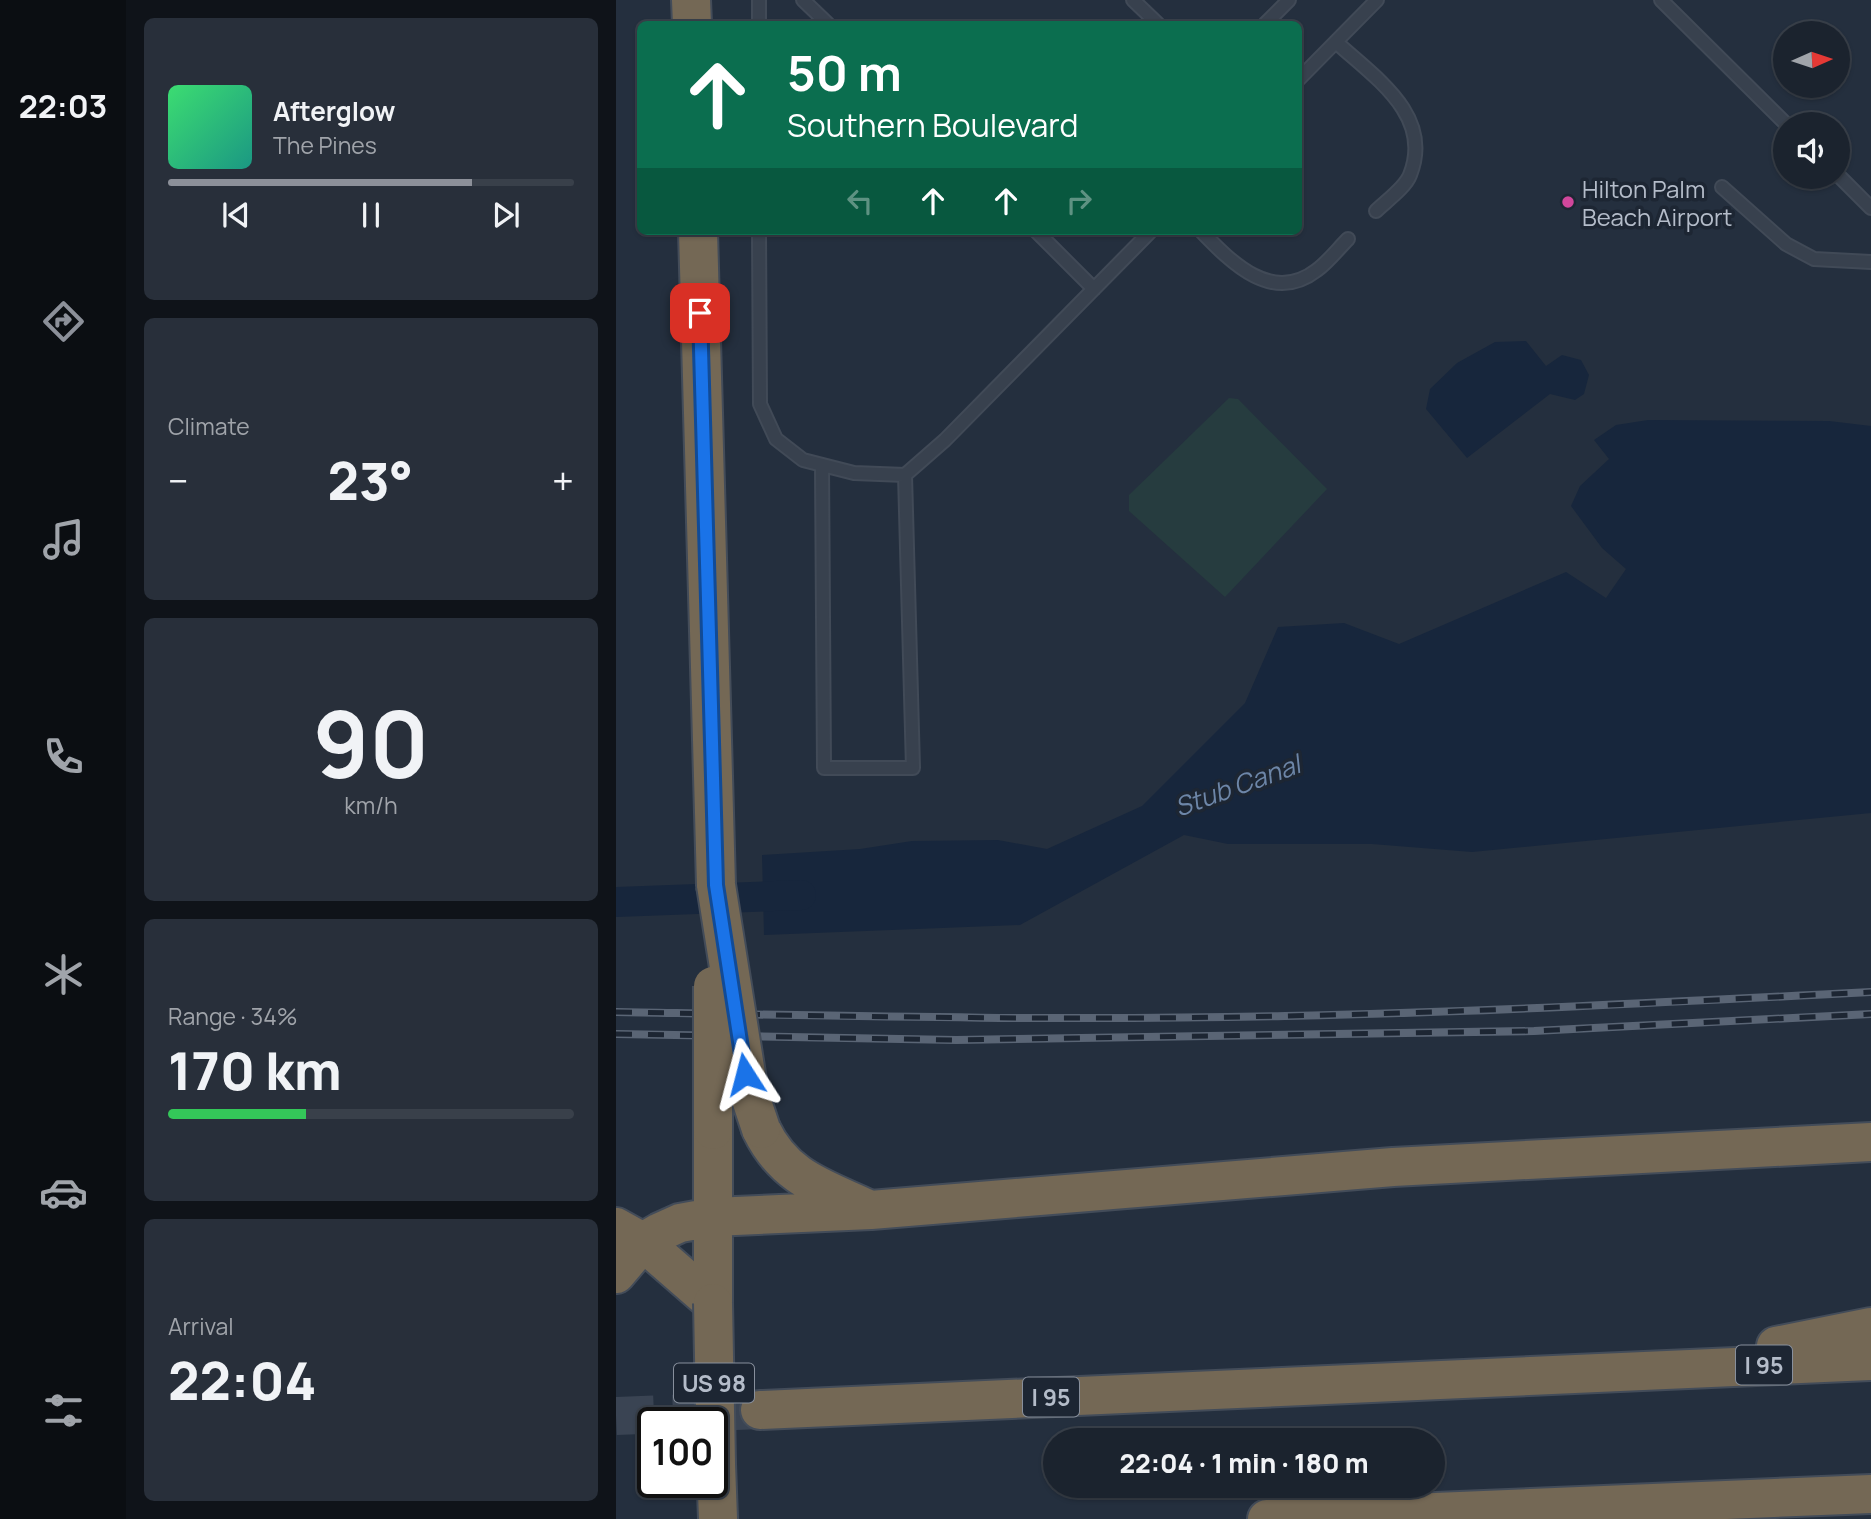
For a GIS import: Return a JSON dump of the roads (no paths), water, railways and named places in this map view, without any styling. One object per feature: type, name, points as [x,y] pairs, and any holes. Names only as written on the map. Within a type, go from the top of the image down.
[{"type":"highway","points":[[691,0],[692,21]]},
{"type":"highway","name":"US 98","points":[[698,235],[716,885],[712,1022],[713,1303],[718,1519]]},
{"type":"highway","points":[[716,885],[749,1093],[761,1129],[771,1149],[785,1166],[814,1184],[871,1210]]},
{"type":"highway","points":[[630,1234],[713,1217],[871,1210],[1393,1167],[1871,1142]]},
{"type":"highway","points":[[616,1274],[630,1234]]},
{"type":"highway","points":[[630,1234],[713,1303]]},
{"type":"highway","points":[[1657,1370],[1871,1327]]},
{"type":"highway","name":"I 95","points":[[760,1410],[1871,1361]]},
{"type":"highway","points":[[1267,1519],[1871,1494]]},
{"type":"lane","points":[[759,0],[759,21]]},
{"type":"lane","points":[[803,0],[825,21]]},
{"type":"lane","points":[[1133,0],[1155,21]]},
{"type":"lane","points":[[1268,21],[1289,0]]},
{"type":"lane","points":[[1302,76],[1377,0]]},
{"type":"lane","points":[[1661,0],[1774,112]]},
{"type":"lane","points":[[1336,41],[1403,104],[1415,131],[1416,146],[1409,177],[1376,211]]},
{"type":"lane","points":[[1722,187],[1786,244],[1814,259],[1871,262]]},
{"type":"lane","points":[[1850,187],[1871,208]]},
{"type":"lane","points":[[759,235],[760,404],[776,439],[803,460],[854,473],[905,475],[945,440],[1147,235]]},
{"type":"lane","points":[[1039,235],[1094,289]]},
{"type":"lane","points":[[1205,235],[1234,265],[1251,276],[1277,283],[1295,281],[1316,271],[1348,240]]},
{"type":"lane","points":[[822,465],[824,768],[913,768],[905,475]]},
{"type":"water","points":[[1526,341],[1546,366],[1562,355],[1581,360],[1589,375],[1584,394],[1575,400],[1550,394],[1467,458],[1426,409],[1430,389],[1457,363],[1495,342]]},
{"type":"water","points":[[1648,420],[1829,421],[1871,426],[1871,813],[1472,852],[1372,844],[1228,844],[1184,835],[1020,925],[764,935],[762,855],[860,849],[912,841],[998,840],[1047,849],[1142,806],[1245,703],[1278,627],[1344,623],[1399,644],[1566,572],[1606,598],[1626,569],[1602,548],[1571,506],[1580,486],[1609,459],[1594,440],[1616,425]]},
{"type":"waterway","name":"Stub Canal","points":[[616,902],[801,895]]},
{"type":"tunnel","points":[[616,1416],[760,1410]]},
{"type":"railway","points":[[616,1012],[950,1017],[1201,1017],[1505,1009],[1871,992]]},
{"type":"railway","points":[[616,1034],[956,1040],[1534,1031],[1871,1014]]},
{"type":"place","name":"Hilton Palm Beach Airport","points":[[1568,202]]}]
